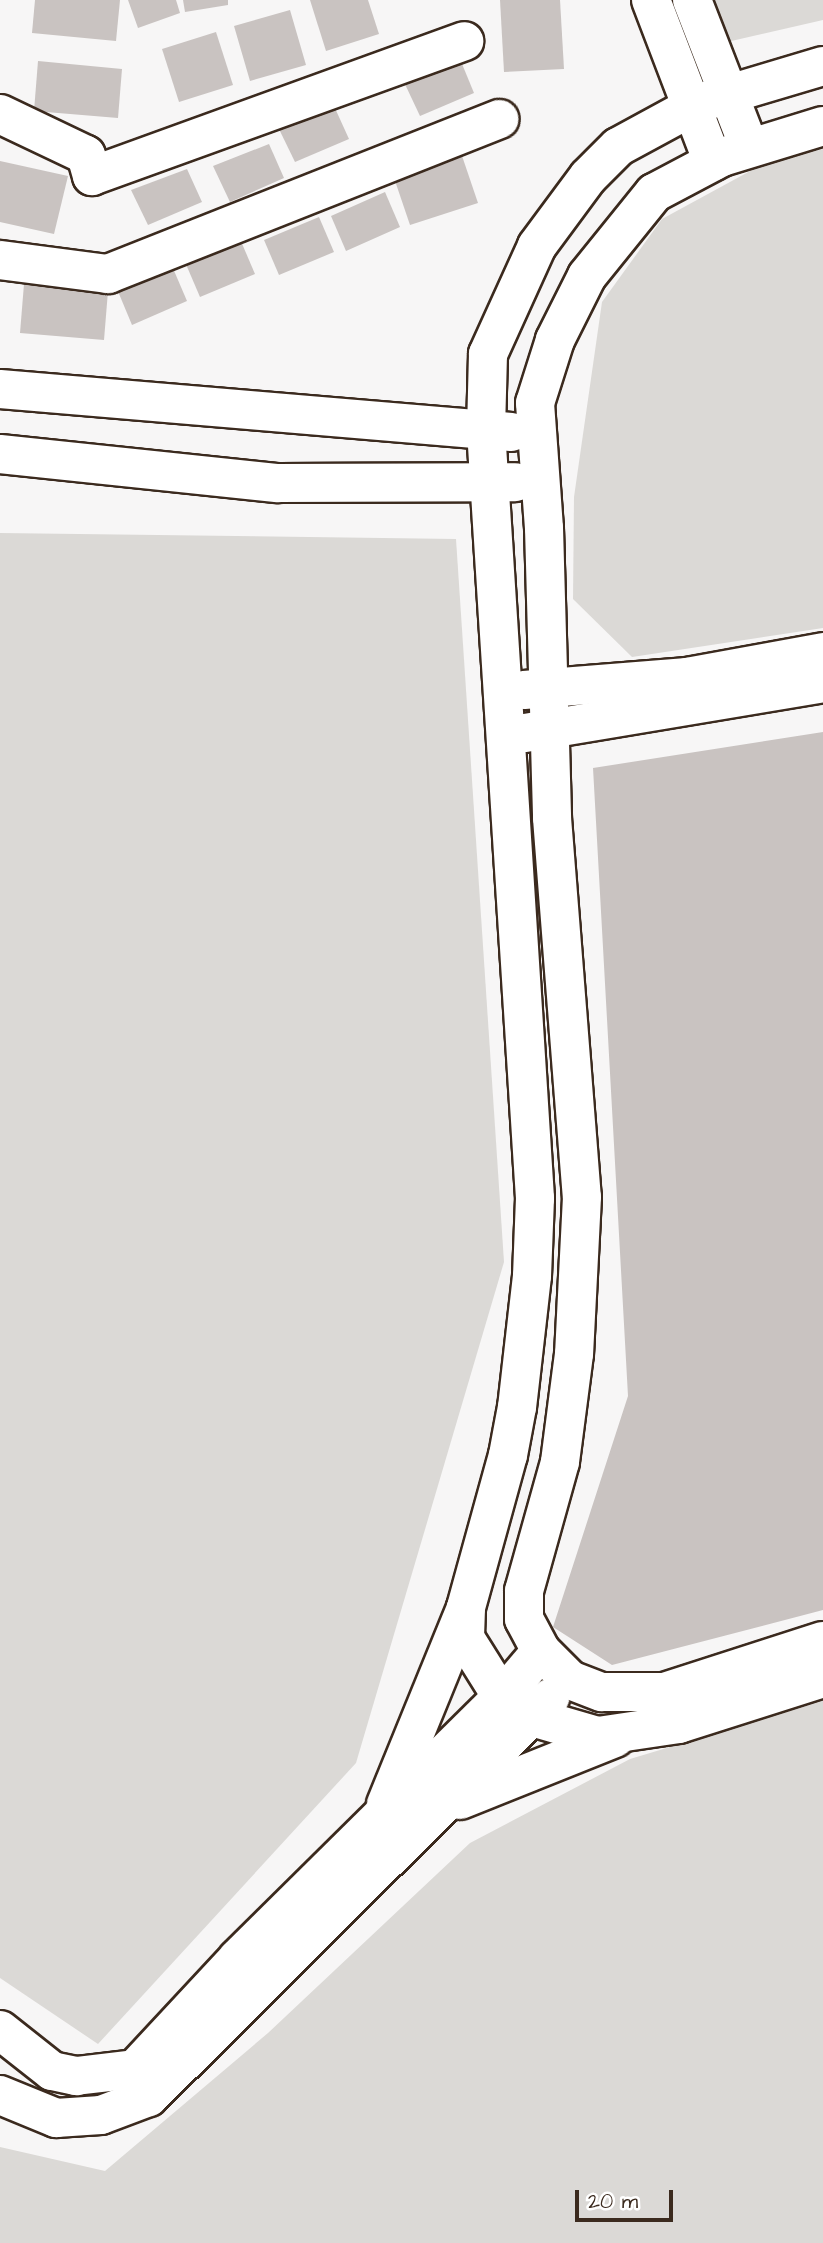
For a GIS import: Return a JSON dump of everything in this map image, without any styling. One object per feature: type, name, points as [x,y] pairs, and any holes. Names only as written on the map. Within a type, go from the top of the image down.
[{"type":"street","points":[[650,0],[713,162]]},
{"type":"street","points":[[692,0],[749,146]]},
{"type":"street","points":[[0,114],[86,155],[92,176],[464,41]]},
{"type":"street","points":[[381,1816],[466,1608],[508,1455],[517,1407],[532,1276],[535,1198],[486,430],[488,354],[537,246],[588,177],[618,147],[692,107],[728,93],[823,66]]},
{"type":"street","points":[[0,260],[108,274],[499,119]]},
{"type":"street","points":[[823,126],[749,146],[654,193],[587,276],[544,371],[535,403],[541,481],[549,730],[582,1197],[574,1354],[561,1462],[524,1591],[524,1619],[541,1651],[570,1680],[602,1692],[664,1692],[823,1641]]},
{"type":"street","points":[[0,389],[536,433]]},
{"type":"street","points":[[0,454],[278,482],[541,481]]},
{"type":"street","points":[[504,691],[687,677],[823,652]]},
{"type":"street","points":[[507,735],[823,683]]},
{"type":"street","points":[[535,1198],[582,1197]]},
{"type":"street","points":[[466,1608],[465,1638],[517,1707],[598,1736],[627,1734],[679,1724],[823,1678]]},
{"type":"street","points":[[0,2095],[56,2118],[101,2115],[149,2097],[440,1809],[517,1707],[541,1651]]},
{"type":"street","points":[[0,2030],[52,2071],[76,2076],[135,2069],[238,1958],[381,1816],[517,1707],[570,1680]]},
{"type":"street","points":[[440,1809],[555,1759],[627,1734]]},
{"type":"street","points":[[40,2112],[52,2071]]},
{"type":"shaded area","points":[[711,0],[823,0],[823,20],[727,42]]},
{"type":"shaded area","points":[[823,149],[823,628],[632,657],[573,599],[574,497],[602,302],[662,219],[763,164]]},
{"type":"shaded area","points":[[0,533],[456,539],[504,1262],[356,1763],[98,2044],[0,1978]]},
{"type":"shaded area","points":[[823,1701],[823,2243],[0,2243],[0,2147],[105,2171],[268,2033],[470,1843],[630,1759]]},
{"type":"building","points":[[35,0],[120,0],[116,41],[32,33]]},
{"type":"building","points":[[128,0],[176,0],[180,13],[138,28]]},
{"type":"building","points":[[183,0],[228,0],[228,5],[185,12]]},
{"type":"building","points":[[310,0],[368,0],[379,34],[326,51]]},
{"type":"building","points":[[500,0],[560,0],[564,69],[504,72]]},
{"type":"building","points":[[290,10],[306,65],[250,81],[234,26]]},
{"type":"building","points":[[216,32],[233,85],[179,102],[162,49]]},
{"type":"building","points":[[460,59],[474,93],[420,116],[403,80]]},
{"type":"building","points":[[38,61],[122,69],[118,118],[34,111]]},
{"type":"building","points":[[334,106],[349,139],[295,162],[278,127]]},
{"type":"building","points":[[269,144],[284,178],[230,202],[213,166]]},
{"type":"building","points":[[459,147],[478,203],[410,225],[391,169]]},
{"type":"building","points":[[0,161],[68,176],[54,234],[0,222]]},
{"type":"building","points":[[187,169],[202,202],[148,225],[131,190]]},
{"type":"building","points":[[385,192],[400,227],[346,251],[331,216]]},
{"type":"building","points":[[319,217],[334,252],[279,275],[264,240]]},
{"type":"building","points":[[240,239],[255,274],[200,297],[185,262]]},
{"type":"building","points":[[172,266],[187,301],[132,325],[117,289]]},
{"type":"building","points":[[24,284],[108,291],[104,340],[20,333]]},
{"type":"building","points":[[823,732],[823,1610],[612,1665],[553,1627],[628,1396],[593,768]]}]
